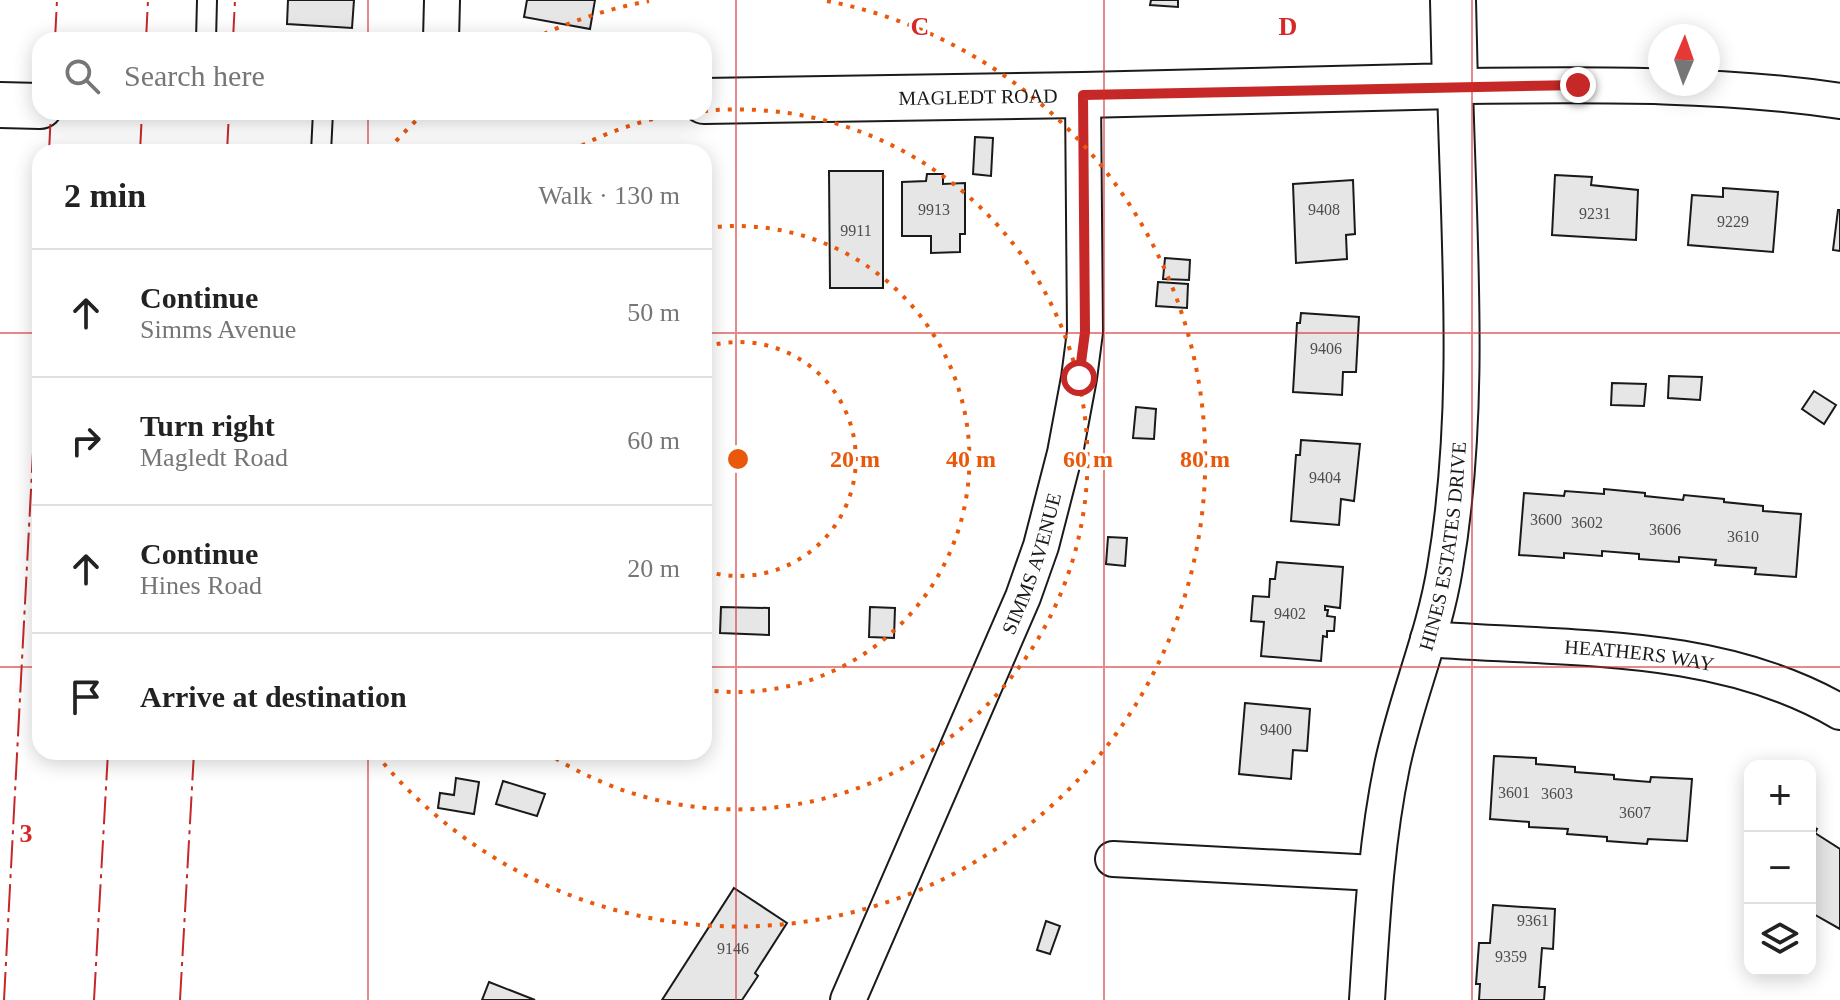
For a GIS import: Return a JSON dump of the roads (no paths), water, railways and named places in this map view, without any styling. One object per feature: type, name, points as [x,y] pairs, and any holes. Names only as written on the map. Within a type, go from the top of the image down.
[{"type":"street","points":[[441,32],[442,0]]},
{"type":"street","points":[[1453,0],[1455,86],[1655,84],[1725,87],[1840,101]]},
{"type":"street","name":"MAGLEDT ROAD","points":[[712,101],[1455,86]]},
{"type":"street","name":"HINES ESTATES DRIVE","points":[[1367,1000],[1375,873],[1392,763],[1445,569],[1454,494],[1460,410],[1455,86]]},
{"type":"street","name":"SIMMS AVENUE","points":[[848,1000],[1023,597],[1041,546],[1065,453],[1085,332],[1083,95]]},
{"type":"street","points":[[0,105],[32,106]]},
{"type":"street","name":"HEATHERS WAY","points":[[1428,639],[1600,648],[1671,656],[1776,681],[1840,712]]},
{"type":"street","points":[[1113,859],[1375,873]]},
{"type":"lane","points":[[206,32],[207,0]]},
{"type":"lane","points":[[321,144],[323,120]]}]
